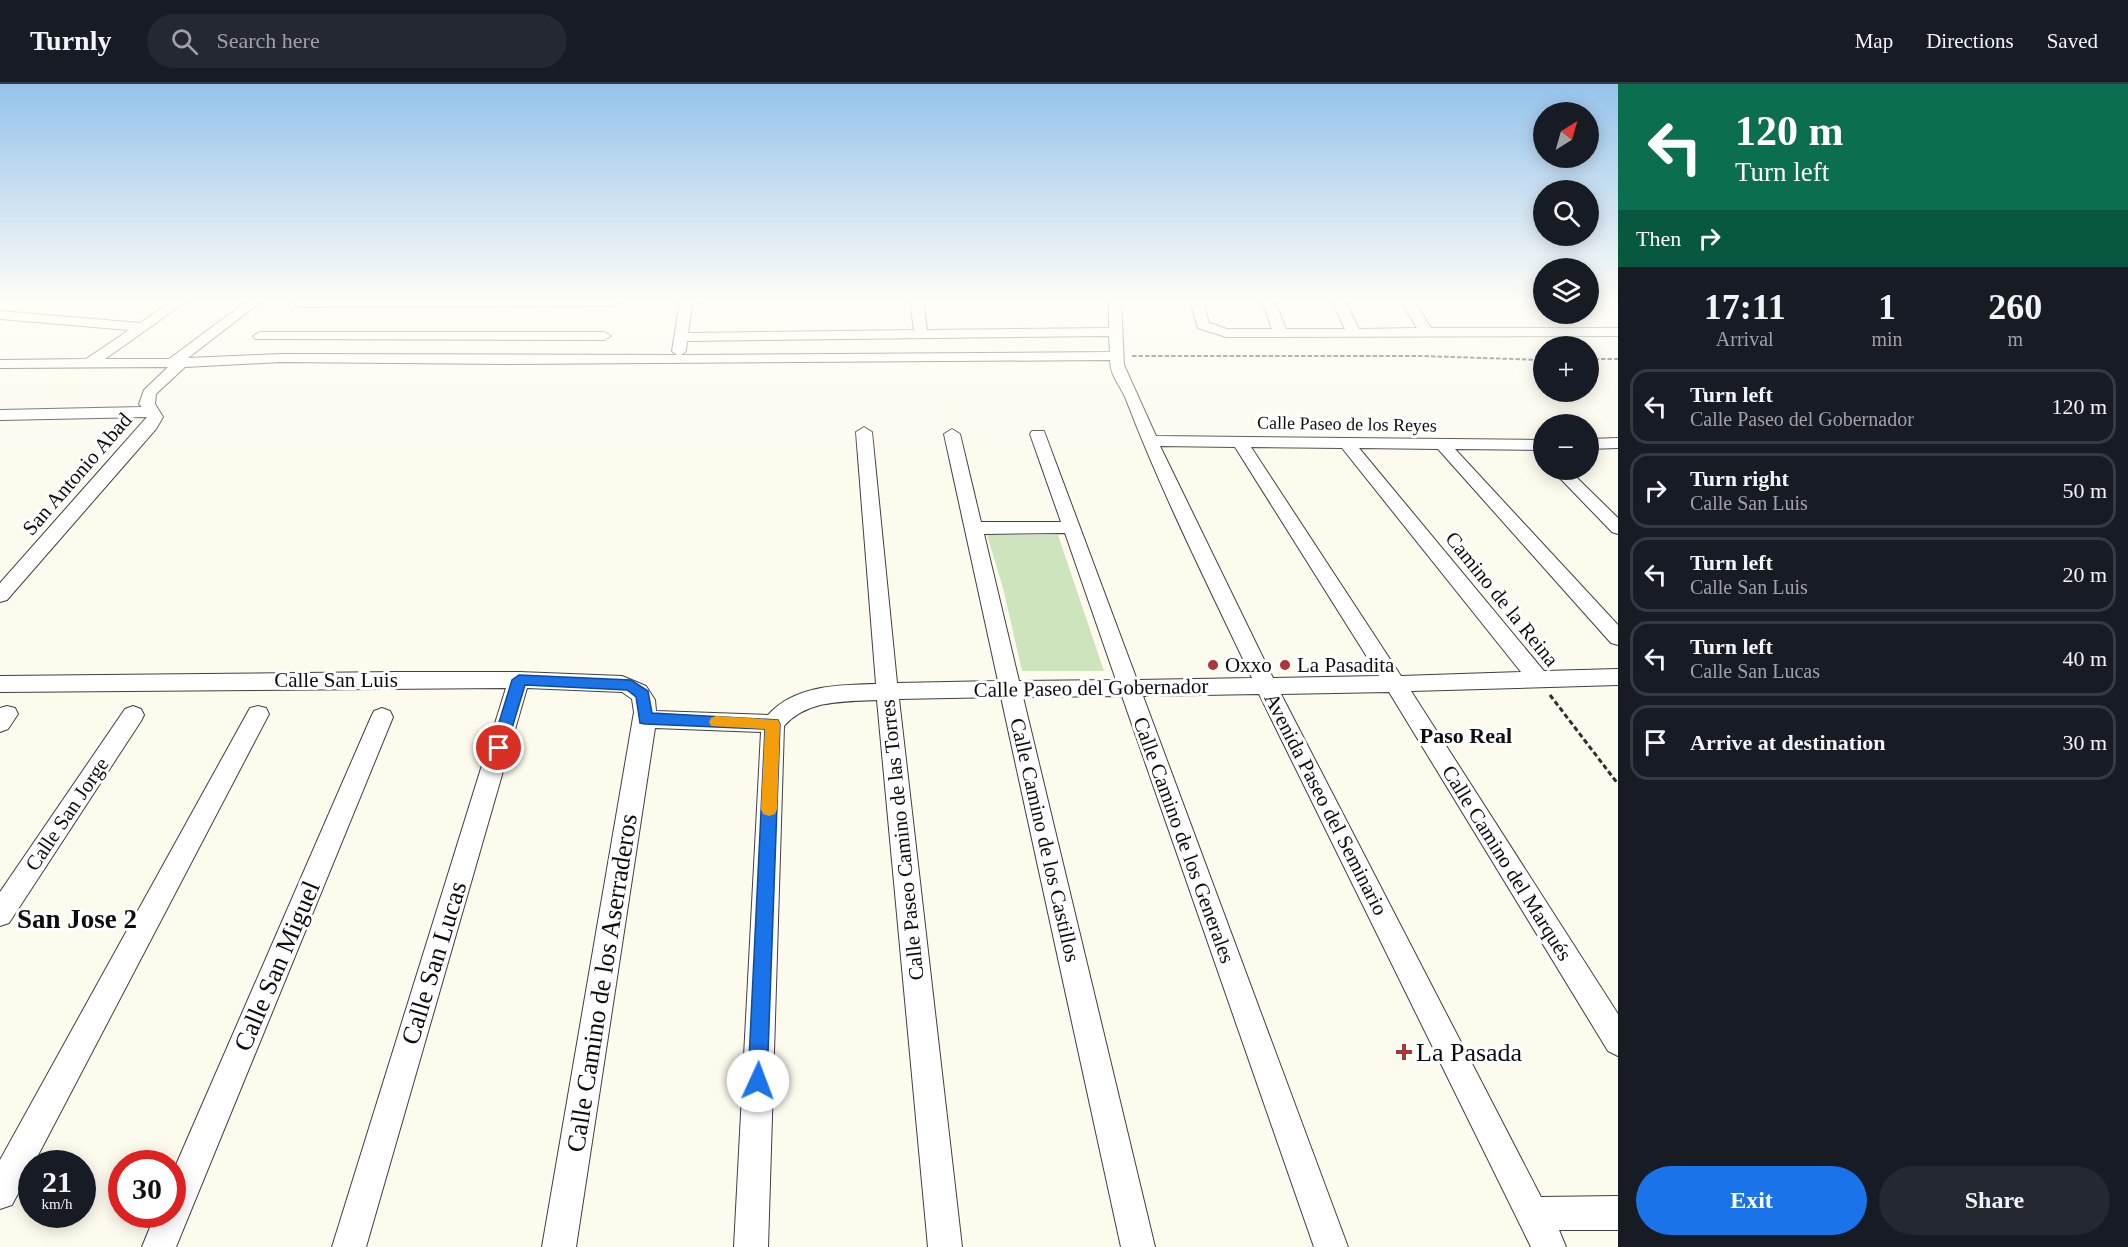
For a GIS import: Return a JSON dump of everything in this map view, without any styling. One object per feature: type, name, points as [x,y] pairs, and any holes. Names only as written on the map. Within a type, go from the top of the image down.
[{"type":"street","points":[[90,363],[101,355]]},
{"type":"street","points":[[0,415],[150,412],[147,404],[149,393],[193,355]]},
{"type":"street","points":[[182,363],[193,355]]},
{"type":"street","points":[[8,360],[182,363],[281,358],[509,360],[677,357],[1118,356]]},
{"type":"street","name":"Avenida Paseo del Seminario","points":[[1118,356],[1118,373],[1132,395],[1150,441],[1266,686],[1550,1247]]},
{"type":"street","name":"San Antonio Abad","points":[[0,595],[7,581],[150,426],[155,417],[150,412]]},
{"type":"street","name":"Calle Paseo Camino de las Torres","points":[[864,432],[886,691],[945,1247]]},
{"type":"street","name":"Calle Camino de los Castillos","points":[[952,434],[1138,1247]]},
{"type":"street","name":"Calle Camino de los Generales","points":[[1038,434],[1331,1247]]},
{"type":"street","name":"Calle Paseo de los Reyes","points":[[1150,441],[1533,447]]},
{"type":"street","name":"Calle Camino del Marqués","points":[[1240,442],[1395,684],[1618,1041]]},
{"type":"street","points":[[1599,444],[1618,443]]},
{"type":"street","name":"Camino de la Reina","points":[[1347,444],[1538,679]]},
{"type":"street","points":[[1442,444],[1618,638]]},
{"type":"street","points":[[1570,480],[1618,528]]},
{"type":"street","points":[[974,528],[1072,527]]},
{"type":"street","name":"Calle Paseo del Gobernador","points":[[773,724],[787,709],[815,697],[886,691],[1395,684],[1618,677]]},
{"type":"street","name":"Calle San Luis","points":[[0,684],[519,680],[631,685],[643,695],[645,719]]},
{"type":"street","name":"Calle San Lucas","points":[[349,1247],[519,680]]},
{"type":"street","name":"Calle San Jorge","points":[[0,914],[133,714]]},
{"type":"street","points":[[0,1193],[258,714]]},
{"type":"street","name":"Calle San Miguel","points":[[186,1182],[382,717]]},
{"type":"street","points":[[645,719],[773,724],[751,1247]]},
{"type":"street","name":"Calle Camino de los Aserraderos","points":[[559,1247],[645,719]]},
{"type":"street","points":[[1532,1214],[1618,1213]]},
{"type":"street","name":"Calle San Miguel","points":[[159,1247],[167,1228]]},
{"type":"path","points":[[1118,356],[1438,356],[1533,360]]},
{"type":"path","points":[[1599,359],[1618,359]]},
{"type":"path","name":"Camino de la Reina","points":[[1538,679],[1618,784]]},
{"type":"green space","points":[[987,535],[1058,535],[1104,671],[1022,671],[1003,588]]},
{"type":"slow traffic","points":[[716,722],[773,724],[769,809]]},
{"type":"place","name":"Oxxo","points":[[1213,665]]},
{"type":"place","name":"La Pasadita","points":[[1285,665]]},
{"type":"place","name":"La Pasada","points":[[1404,1052]]},
{"type":"district","name":"Paso Real","points":[[1466,735]]},
{"type":"district","name":"San Jose 2","points":[[77,919]]},
{"type":"route","points":[[499,748],[519,680],[631,685],[643,695],[645,719],[773,724],[758,1081]]}]
